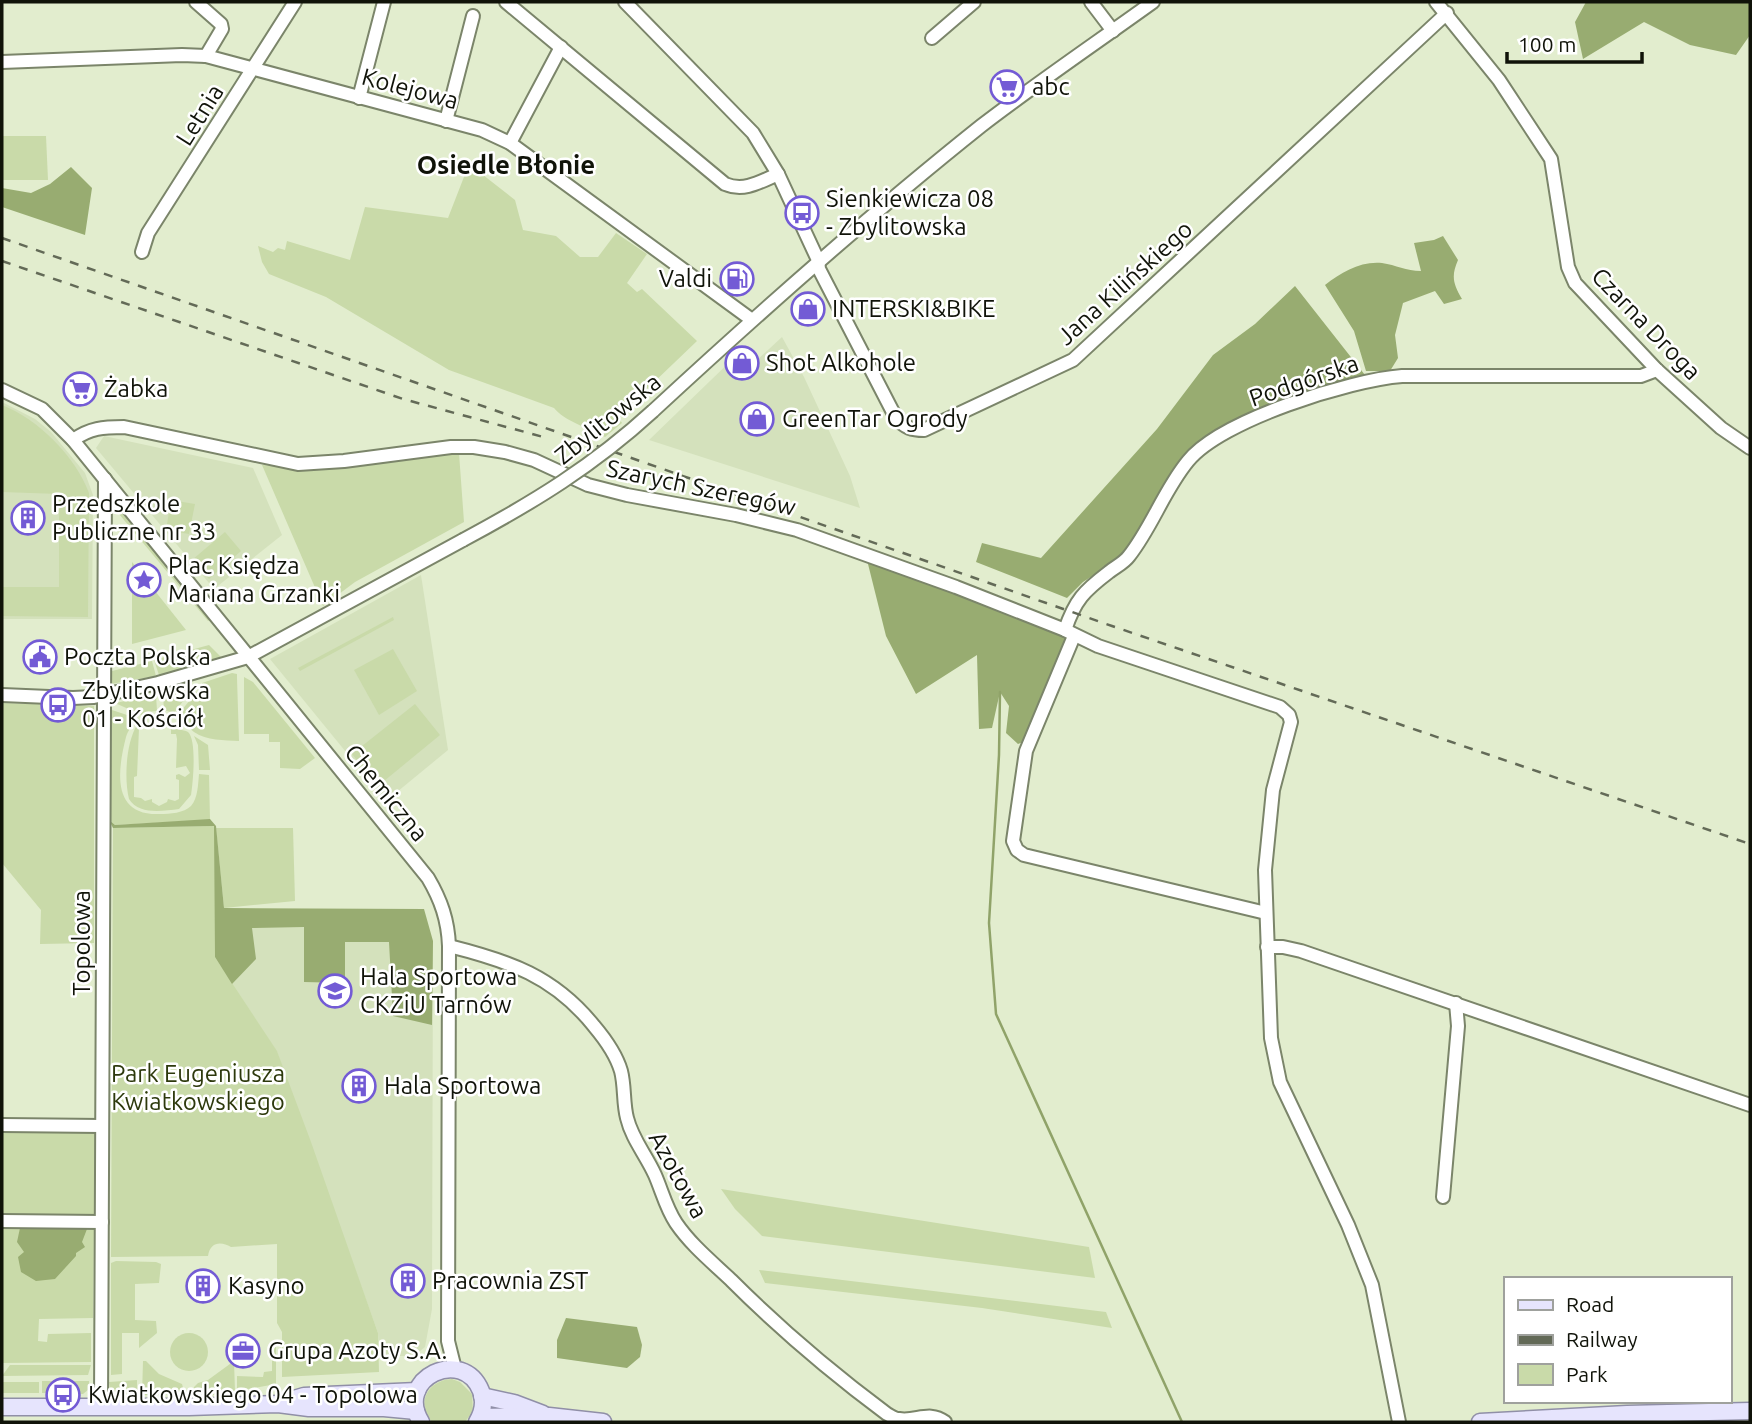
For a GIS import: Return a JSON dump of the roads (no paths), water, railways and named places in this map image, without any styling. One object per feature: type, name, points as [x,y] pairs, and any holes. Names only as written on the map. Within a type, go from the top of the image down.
[{"type":"main road","points":[[2,1407],[278,1404],[309,1408],[384,1408],[418,1417],[417,1391],[425,1379],[437,1371],[455,1369],[470,1376],[482,1396],[478,1420],[549,1416],[603,1422]]},
{"type":"main road","points":[[278,1404],[304,1396],[417,1391]]},
{"type":"main road","points":[[482,1396],[514,1403],[549,1416]]},
{"type":"main road","points":[[1480,1422],[1627,1413],[1750,1411]]},
{"type":"street","points":[[196,2],[221,24],[222,29],[206,56]]},
{"type":"street","name":"Letnia","points":[[142,252],[148,233],[295,2]]},
{"type":"street","points":[[359,97],[384,2]]},
{"type":"street","points":[[506,2],[725,184],[735,188],[748,187],[778,174]]},
{"type":"street","name":"Jana Kilińskiego","points":[[625,2],[753,133],[778,174],[818,260],[819,268],[896,418],[912,430],[924,430],[1073,360],[1447,13]]},
{"type":"street","points":[[932,38],[974,2]]},
{"type":"street","points":[[1091,2],[1113,31]]},
{"type":"street","name":"Zbylitowska","points":[[2,695],[73,698],[103,695],[158,683],[248,657],[534,502],[618,443],[818,260],[984,125],[1153,2]]},
{"type":"street","name":"Czarna Droga","points":[[1436,2],[1499,80],[1551,159],[1568,267],[1575,283],[1657,370],[1744,444]]},
{"type":"street","points":[[446,121],[473,16]]},
{"type":"street","points":[[510,143],[561,47]]},
{"type":"street","name":"Kolejowa","points":[[2,62],[206,56],[482,130],[510,143],[752,320]]},
{"type":"street","name":"Podgórska","points":[[1266,914],[1037,858],[1017,850],[1013,841],[1026,751],[1070,633],[1076,601],[1128,558],[1190,458],[1217,438],[1255,418],[1342,386],[1376,378],[1640,376],[1657,370]]},
{"type":"street","name":"Chemiczna","points":[[2,390],[42,409],[73,440],[428,878],[445,912],[449,946],[448,1341],[455,1369]]},
{"type":"street","name":"Szarych Szeregów","points":[[73,440],[85,431],[101,427],[124,427],[298,464],[451,447],[474,447],[505,452],[541,463],[588,485],[627,495],[736,514],[797,530],[880,558],[1070,633],[1280,707],[1289,715],[1291,722],[1273,790],[1268,825],[1266,914]]},
{"type":"street","name":"Topolowa","points":[[102,1406],[105,479]]},
{"type":"street","points":[[1266,914],[1271,1038],[1280,1082],[1348,1225],[1372,1285],[1399,1422]]},
{"type":"street","name":"Azotowa","points":[[449,946],[523,968],[546,980],[583,1012],[616,1056],[622,1073],[626,1116],[631,1133],[655,1174],[669,1212],[700,1251],[769,1318],[887,1415],[898,1419],[929,1415],[945,1422]]},
{"type":"street","points":[[1267,947],[1301,951],[1750,1105]]},
{"type":"street","points":[[1443,1197],[1458,1026],[1456,1003]]},
{"type":"street","points":[[2,1125],[102,1126]]},
{"type":"street","points":[[2,1221],[102,1222]]},
{"type":"street","name":"Chemiczna","points":[[437,1371],[448,1341]]},
{"type":"waterway","points":[[1000,692],[989,923],[996,1014],[1182,1422]]},
{"type":"railway","points":[[2,238],[1112,626],[1750,844]]},
{"type":"railway","points":[[2,261],[403,399],[547,438]]},
{"type":"place","name":"abc","points":[[1007,87]]},
{"type":"place","name":"Sienkiewicza 08 - Zbylitowska","points":[[802,213]]},
{"type":"place","name":"Valdi","points":[[737,279]]},
{"type":"place","name":"INTERSKI&BIKE","points":[[808,309]]},
{"type":"place","name":"Shot Alkohole","points":[[742,363]]},
{"type":"place","name":"Żabka","points":[[80,389]]},
{"type":"place","name":"GreenTar Ogrody","points":[[757,419]]},
{"type":"place","name":"Przedszkole Publiczne nr 33","points":[[28,518]]},
{"type":"place","name":"Plac Księdza Mariana Grzanki","points":[[144,580]]},
{"type":"place","name":"Poczta Polska","points":[[40,657]]},
{"type":"place","name":"Zbylitowska 01 - Kościół","points":[[58,705]]},
{"type":"place","name":"Hala Sportowa CKZiU Tarnów","points":[[335,991]]},
{"type":"place","name":"Hala Sportowa","points":[[359,1086]]},
{"type":"place","name":"Pracownia ZST","points":[[408,1281]]},
{"type":"place","name":"Kasyno","points":[[203,1286]]},
{"type":"place","name":"Grupa Azoty S.A.","points":[[243,1351]]},
{"type":"place","name":"Kwiatkowskiego 04 - Topolowa","points":[[63,1395]]},
{"type":"district","name":"Osiedle Błonie","points":[[506,165]]},
{"type":"park label","name":"Park Eugeniusza Kwiatkowskiego","points":[[198,1088]]}]
